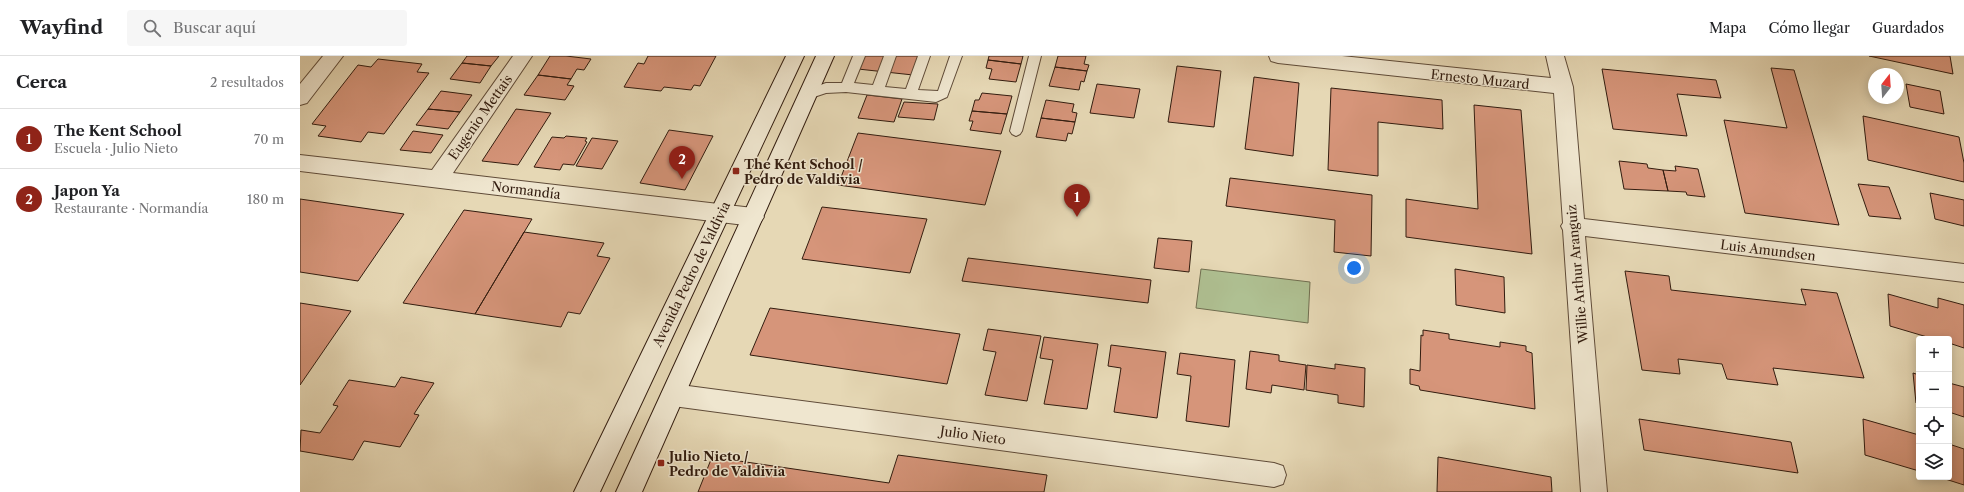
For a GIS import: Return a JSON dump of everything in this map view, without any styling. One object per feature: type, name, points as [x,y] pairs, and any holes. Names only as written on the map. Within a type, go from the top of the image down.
[{"type":"street","points":[[300,98],[334,56]]},
{"type":"street","name":"Eugenio Mettais","points":[[437,179],[523,56]]},
{"type":"street","name":"Avenida Pedro de Valdivia","points":[[587,492],[795,56]]},
{"type":"street","points":[[629,492],[825,56]]},
{"type":"street","name":"Ernesto Muzard","points":[[1278,56],[1563,88]]},
{"type":"street","name":"Willie Arthur Aranguiz","points":[[1555,56],[1563,88],[1572,226],[1594,492]]},
{"type":"street","name":"Normandía","points":[[300,163],[752,218]]},
{"type":"street","name":"Luis Amundsen","points":[[1572,226],[1964,273]]},
{"type":"street","name":"Julio Nieto","points":[[673,395],[1274,476]]},
{"type":"lane","points":[[846,87],[859,56]]},
{"type":"lane","points":[[877,91],[890,56]]},
{"type":"lane","points":[[910,94],[924,56]]},
{"type":"lane","points":[[808,94],[826,88],[846,87],[936,97],[943,94],[956,56]]},
{"type":"lane","points":[[1016,131],[1035,56]]},
{"type":"green space","points":[[1201,269],[1310,282],[1308,323],[1196,308]]},
{"type":"building","points":[[467,56],[499,56],[491,66],[462,63]]},
{"type":"building","points":[[550,56],[591,59],[584,70],[577,69],[571,79],[538,75]]},
{"type":"building","points":[[648,56],[716,56],[700,86],[694,85],[691,90],[664,87],[661,91],[624,87],[638,63],[644,64]]},
{"type":"building","points":[[863,56],[920,56],[913,75],[858,69]]},
{"type":"building","points":[[989,56],[1023,56],[1021,64],[988,60]]},
{"type":"building","points":[[1058,56],[1086,56],[1084,64],[1089,65],[1087,71],[1055,67]]},
{"type":"building","points":[[1869,56],[1950,56],[1953,74]]},
{"type":"building","points":[[378,59],[422,64],[417,72],[429,73],[384,134],[368,132],[361,142],[318,136],[326,126],[312,124],[358,65],[371,67]]},
{"type":"building","points":[[988,60],[1021,64],[1016,82],[989,79],[992,69],[986,68]]},
{"type":"building","points":[[462,63],[491,66],[480,83],[450,79]]},
{"type":"building","points":[[1177,66],[1221,71],[1214,127],[1168,122]]},
{"type":"building","points":[[1055,67],[1087,71],[1084,82],[1081,81],[1079,90],[1049,86]]},
{"type":"building","points":[[1771,68],[1794,70],[1839,225],[1745,213],[1724,120],[1787,128]]},
{"type":"building","points":[[1602,69],[1716,80],[1721,98],[1677,94],[1687,136],[1613,129]]},
{"type":"building","points":[[538,75],[571,79],[567,85],[574,86],[565,100],[524,95]]},
{"type":"building","points":[[1254,77],[1299,83],[1293,156],[1245,149]]},
{"type":"building","points":[[1097,84],[1140,89],[1134,118],[1090,113]]},
{"type":"building","points":[[1906,84],[1940,91],[1944,114],[1910,107]]},
{"type":"building","points":[[1331,88],[1442,100],[1443,129],[1378,122],[1378,176],[1328,170]]},
{"type":"building","points":[[441,91],[472,95],[460,112],[428,109]]},
{"type":"building","points":[[982,93],[1012,96],[1007,114],[972,111],[975,100],[979,100]]},
{"type":"building","points":[[867,95],[902,99],[894,122],[858,118]]},
{"type":"building","points":[[1046,100],[1074,104],[1072,112],[1077,113],[1075,122],[1041,118]]},
{"type":"building","points":[[904,102],[938,104],[934,120],[898,117]]},
{"type":"building","points":[[1474,105],[1521,110],[1532,254],[1406,237],[1406,199],[1478,209]]},
{"type":"building","points":[[428,109],[460,112],[448,129],[416,125]]},
{"type":"building","points":[[516,109],[551,113],[518,165],[482,161]]},
{"type":"building","points":[[972,111],[1007,114],[1001,134],[970,130],[973,121],[969,121]]},
{"type":"building","points":[[1863,116],[1959,137],[1964,163],[1964,182],[1868,160]]},
{"type":"building","points":[[1041,118],[1075,122],[1072,134],[1068,133],[1066,141],[1036,137]]},
{"type":"building","points":[[669,130],[713,136],[685,190],[640,183]]},
{"type":"building","points":[[413,131],[443,135],[431,153],[400,150]]},
{"type":"building","points":[[858,133],[1001,151],[985,205],[838,185]]},
{"type":"building","points":[[566,136],[587,138],[585,141],[587,142],[574,165],[563,164],[560,170],[534,167],[552,137],[564,138]]},
{"type":"building","points":[[592,138],[618,141],[602,169],[576,166]]},
{"type":"building","points":[[1619,161],[1647,164],[1648,168],[1663,170],[1668,191],[1624,189]]},
{"type":"building","points":[[1675,166],[1698,169],[1705,197],[1687,195],[1686,192],[1668,191],[1663,170],[1676,171]]},
{"type":"building","points":[[1230,178],[1372,195],[1371,256],[1334,252],[1335,220],[1226,206]]},
{"type":"building","points":[[1858,184],[1889,187],[1901,219],[1869,216]]},
{"type":"building","points":[[1930,193],[1964,200],[1964,226],[1935,219]]},
{"type":"building","points":[[300,199],[404,214],[358,281],[300,272]]},
{"type":"building","points":[[822,207],[927,219],[910,273],[802,259]]},
{"type":"building","points":[[464,210],[532,219],[475,314],[403,303]]},
{"type":"building","points":[[524,232],[604,243],[597,256],[610,258],[580,314],[568,312],[561,327],[475,314]]},
{"type":"building","points":[[1158,238],[1192,241],[1189,272],[1154,268]]},
{"type":"building","points":[[968,258],[1151,280],[1148,303],[962,281]]},
{"type":"building","points":[[1455,269],[1504,277],[1505,313],[1456,305]]},
{"type":"building","points":[[1625,271],[1669,276],[1671,290],[1806,305],[1801,289],[1837,293],[1864,378],[1773,368],[1778,385],[1727,379],[1722,364],[1678,359],[1680,374],[1642,370]]},
{"type":"building","points":[[1888,294],[1938,308],[1938,298],[1964,305],[1964,348],[1952,344],[1952,336],[1924,336],[1890,326]]},
{"type":"building","points":[[300,303],[351,311],[300,385]]},
{"type":"building","points":[[770,308],[960,334],[947,384],[750,355]]},
{"type":"building","points":[[988,329],[1041,336],[1027,401],[985,395],[996,352],[983,350]]},
{"type":"building","points":[[1423,330],[1449,334],[1449,339],[1500,347],[1500,342],[1526,346],[1526,351],[1532,353],[1535,409],[1420,390],[1419,386],[1410,384],[1410,369],[1420,371],[1421,335],[1423,336]]},
{"type":"building","points":[[1044,337],[1098,344],[1087,409],[1044,404],[1053,360],[1040,358]]},
{"type":"building","points":[[1111,345],[1166,352],[1157,418],[1114,412],[1121,368],[1108,366]]},
{"type":"building","points":[[1250,351],[1279,355],[1279,361],[1306,365],[1304,390],[1272,385],[1271,393],[1246,389]]},
{"type":"building","points":[[1180,353],[1235,360],[1229,427],[1186,421],[1191,376],[1177,374]]},
{"type":"building","points":[[1335,364],[1365,368],[1364,407],[1338,403],[1338,395],[1306,390],[1307,365],[1335,369]]},
{"type":"building","points":[[1913,373],[1916,374],[1916,403]]},
{"type":"building","points":[[401,377],[434,383],[414,414],[419,415],[400,447],[364,441],[353,460],[300,451],[301,430],[320,433],[338,406],[333,405],[349,380],[395,387]]},
{"type":"building","points":[[1952,384],[1964,387],[1964,417],[1952,413]]},
{"type":"building","points":[[1639,419],[1791,442],[1798,473],[1644,450]]},
{"type":"building","points":[[1863,419],[1916,434],[1916,470],[1865,455]]},
{"type":"building","points":[[1952,445],[1964,449],[1964,485],[1948,480],[1952,480]]},
{"type":"building","points":[[898,455],[1047,475],[1044,492],[698,492],[712,457],[889,483]]},
{"type":"building","points":[[1438,457],[1551,477],[1552,492],[1437,492]]},
{"type":"place","name":"The Kent School / Pedro de Valdivia","points":[[736,171]]},
{"type":"place","name":"Japon Ya","points":[[682,179]]},
{"type":"place","name":"The Kent School","points":[[1077,217]]},
{"type":"place","name":"Julio Nieto / Pedro de Valdivia","points":[[661,463]]}]
